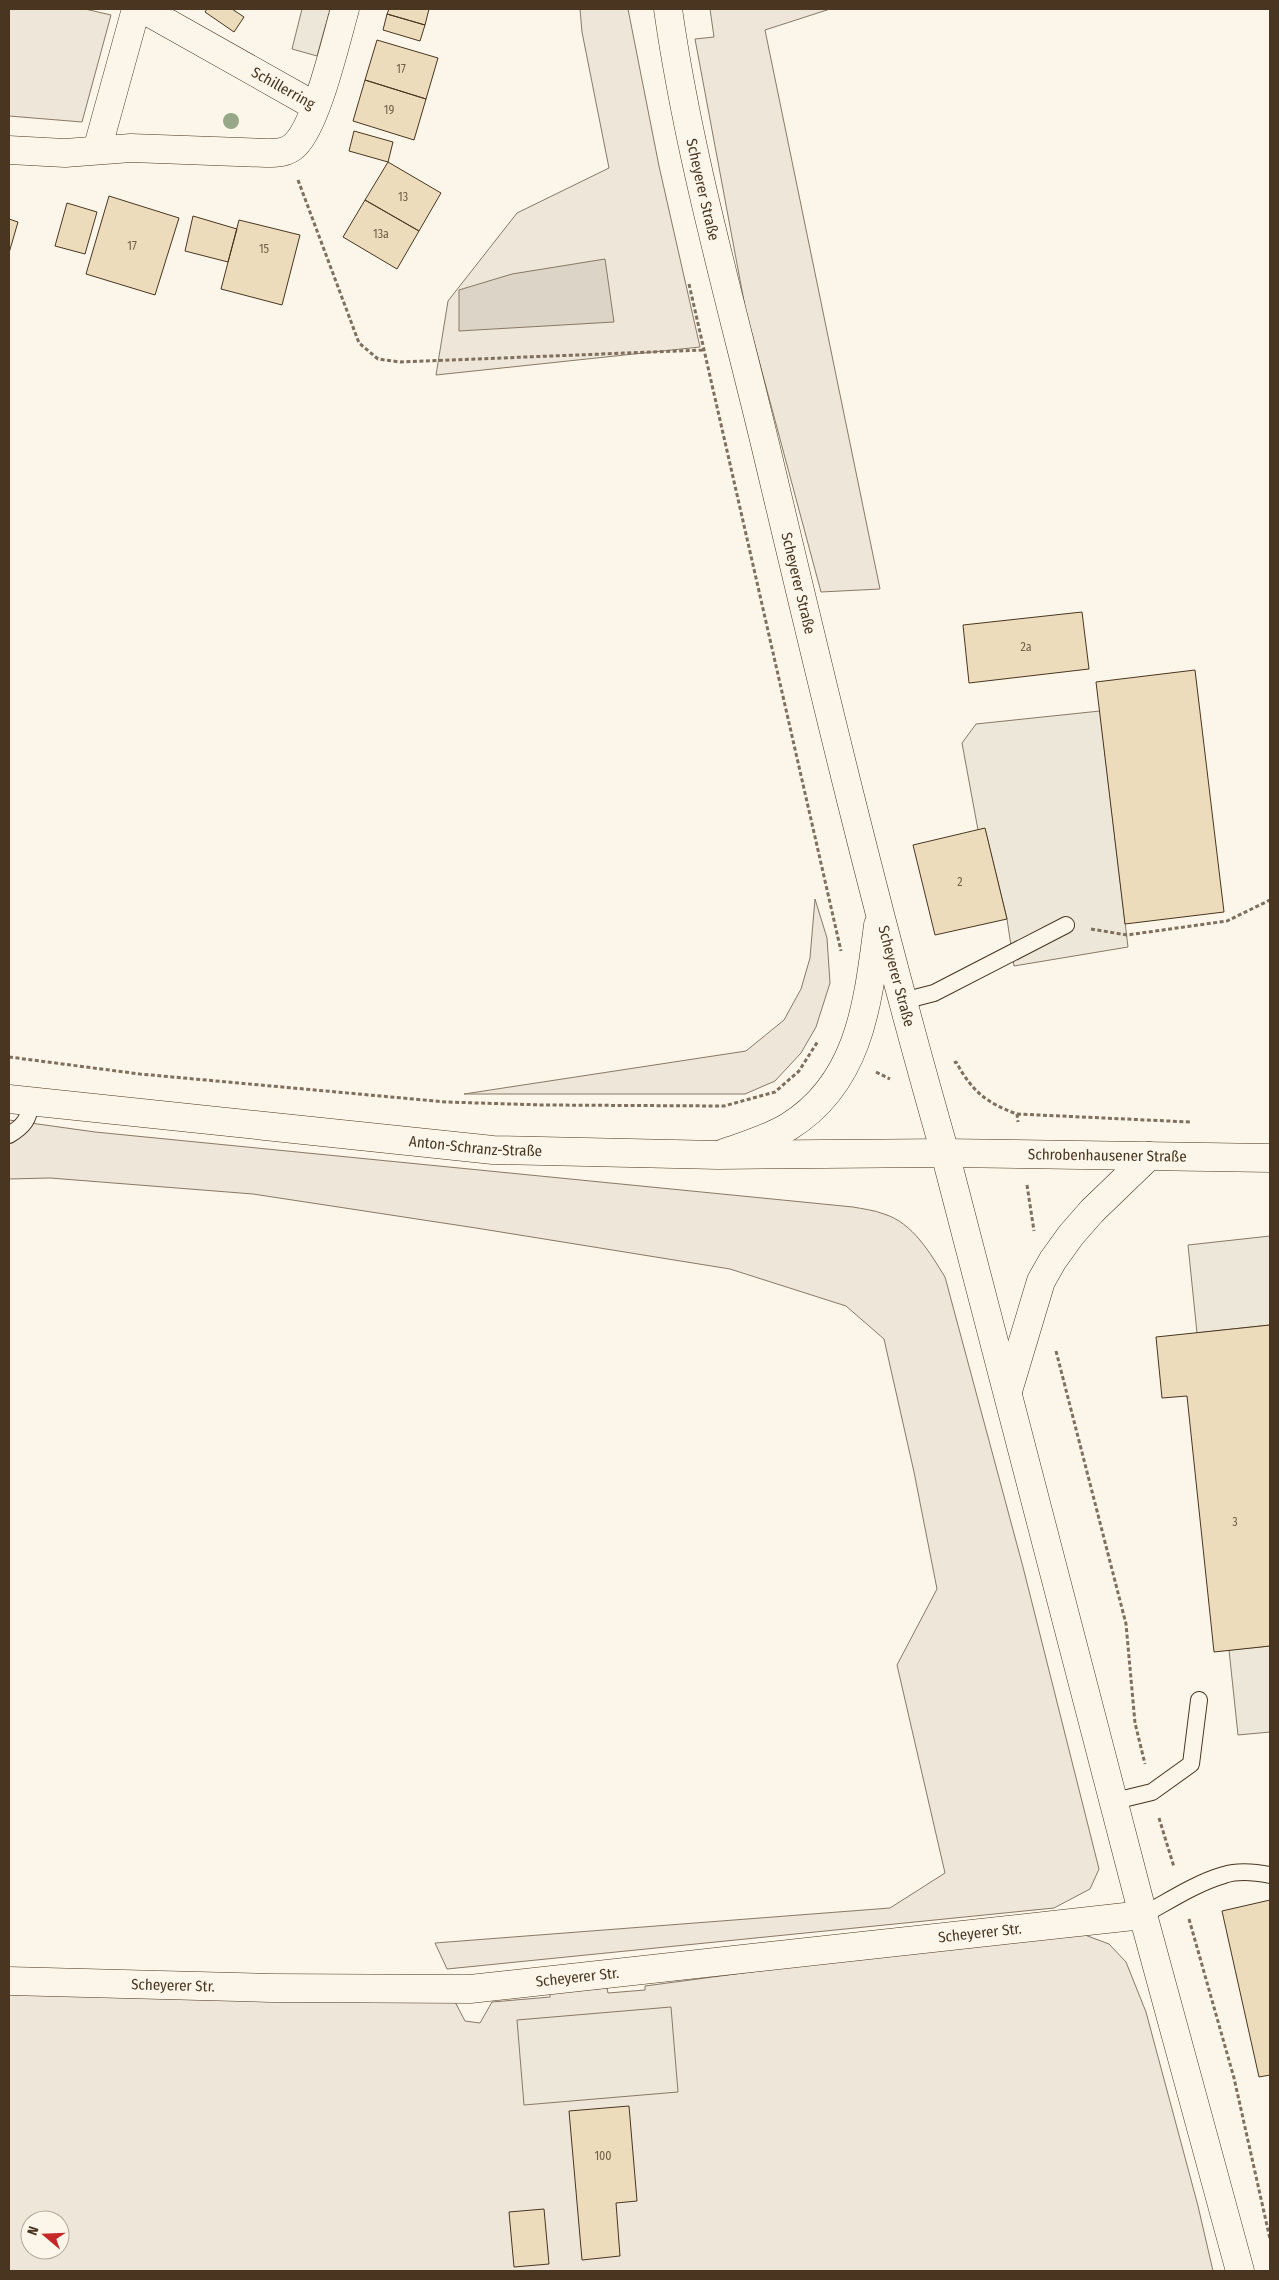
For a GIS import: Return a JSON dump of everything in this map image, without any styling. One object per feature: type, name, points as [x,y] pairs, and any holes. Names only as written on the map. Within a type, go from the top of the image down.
[{"type":"street","points":[[97,150],[136,9]]},
{"type":"street","name":"Schillerring","points":[[143,9],[315,106],[301,137],[295,146],[286,151]]},
{"type":"street","points":[[315,106],[330,64],[345,9]]},
{"type":"street","name":"Scheyerer Straße","points":[[668,9],[673,46],[704,192],[822,686],[1115,1801],[1143,1915],[1240,2271]]},
{"type":"street","points":[[9,150],[65,153],[131,148],[266,153],[286,151]]},
{"type":"street","points":[[718,1155],[767,1138],[789,1127],[820,1101],[831,1086],[849,1058],[860,1033],[870,985],[880,908]]},
{"type":"street","name":"Anton-Schranz-Straße","points":[[20,1100],[493,1150],[718,1155],[945,1153]]},
{"type":"street","name":"Schrobenhausener Straße","points":[[945,1153],[1270,1158]]},
{"type":"street","points":[[1008,1392],[1041,1281],[1053,1260],[1092,1211],[1148,1156]]},
{"type":"street","name":"Scheyerer Str.","points":[[9,1981],[271,1988],[470,1989],[1143,1915]]},
{"type":"lane","points":[[903,1000],[934,993],[1066,925]]},
{"type":"lane","points":[[9,1135],[23,1127],[29,1115],[20,1100]]},
{"type":"lane","points":[[1115,1801],[1152,1792],[1191,1764],[1199,1700]]},
{"type":"lane","points":[[1143,1915],[1182,1894],[1224,1875],[1252,1872],[1270,1874]]},
{"type":"path","points":[[286,151],[359,343],[378,359],[400,362],[703,350]]},
{"type":"path","points":[[687,275],[841,953]]},
{"type":"path","points":[[1066,925],[1127,935],[1227,921],[1270,900]]},
{"type":"path","points":[[9,1057],[140,1074],[446,1102],[543,1105],[724,1106],[775,1092],[800,1071],[821,1033]]},
{"type":"path","points":[[1017,1114],[1192,1122]]},
{"type":"path","points":[[1024,1154],[1036,1248],[1053,1260]]},
{"type":"path","points":[[1056,1349],[1126,1624],[1135,1723],[1152,1792],[1234,2078],[1270,2239]]},
{"type":"shaded area","points":[[9,9],[85,9],[111,15],[82,122],[9,116]]},
{"type":"shaded area","points":[[302,9],[330,9],[317,56],[292,49]]},
{"type":"shaded area","points":[[580,9],[628,9],[659,166],[700,347],[436,375],[448,301],[517,213],[609,168],[582,32]]},
{"type":"shaded area","points":[[710,9],[830,9],[765,30],[880,589],[821,592],[746,312],[695,39],[714,37]]},
{"type":"shaded area","points":[[605,259],[614,322],[459,331],[459,290],[512,274]]},
{"type":"shaded area","points":[[1100,711],[1128,947],[1014,966],[1007,919],[985,829],[978,830],[962,743],[976,724]]},
{"type":"shaded area","points":[[815,899],[827,938],[830,983],[816,1027],[801,1053],[775,1081],[745,1094],[464,1094],[746,1051],[784,1020],[801,989],[810,958]]},
{"type":"shaded area","points":[[9,1120],[95,1132],[853,1207],[880,1213],[904,1224],[920,1240],[945,1277],[1023,1567],[1099,1869],[1090,1889],[1054,1908],[447,1969],[435,1943],[890,1908],[945,1873],[897,1665],[937,1589],[914,1472],[884,1339],[846,1306],[730,1269],[253,1194],[50,1178],[9,1179]]},
{"type":"shaded area","points":[[1270,1236],[1270,1325],[1197,1333],[1188,1245]]},
{"type":"shaded area","points":[[1270,1646],[1270,1732],[1238,1735],[1229,1650]]},
{"type":"shaded area","points":[[1060,1931],[1085,1935],[1109,1944],[1126,1962],[1146,2012],[1198,2206],[1213,2271],[9,2271],[9,1991],[453,1998],[465,2021],[480,2023],[492,2002],[550,1997],[550,1993],[607,1988],[608,1993],[645,1990],[645,1986]]},
{"type":"shaded area","points":[[671,2007],[678,2092],[524,2105],[517,2020]]},
{"type":"building","points":[[207,9],[232,9],[244,17],[234,32],[205,12]]},
{"type":"building","points":[[389,9],[429,9],[425,25],[387,14]]},
{"type":"building","points":[[387,14],[425,25],[420,41],[383,30]]},
{"type":"building","points":[[377,40],[438,58],[426,99],[365,80]]},
{"type":"building","points":[[365,80],[426,99],[414,140],[353,121]]},
{"type":"building","points":[[354,131],[393,142],[388,162],[349,151]]},
{"type":"building","points":[[388,162],[441,193],[419,231],[365,200]]},
{"type":"building","points":[[109,196],[179,218],[155,295],[86,274]]},
{"type":"building","points":[[365,200],[419,231],[397,269],[343,237]]},
{"type":"building","points":[[67,203],[97,212],[85,254],[55,246]]},
{"type":"building","points":[[193,216],[237,229],[228,262],[185,251]]},
{"type":"building","points":[[9,219],[18,222],[9,253]]},
{"type":"building","points":[[239,220],[300,235],[282,305],[221,289]]},
{"type":"building","points":[[1082,612],[1089,669],[969,683],[963,625]]},
{"type":"building","points":[[1195,670],[1224,912],[1125,924],[1096,682]]},
{"type":"building","points":[[985,828],[1007,919],[935,935],[913,845]]},
{"type":"building","points":[[1270,1325],[1270,1646],[1214,1652],[1187,1396],[1162,1398],[1156,1337]]},
{"type":"building","points":[[1270,1900],[1270,2075],[1259,2077],[1222,1911]]},
{"type":"building","points":[[629,2106],[637,2201],[616,2203],[620,2256],[582,2260],[569,2111]]},
{"type":"building","points":[[544,2209],[549,2264],[514,2267],[509,2212]]}]
